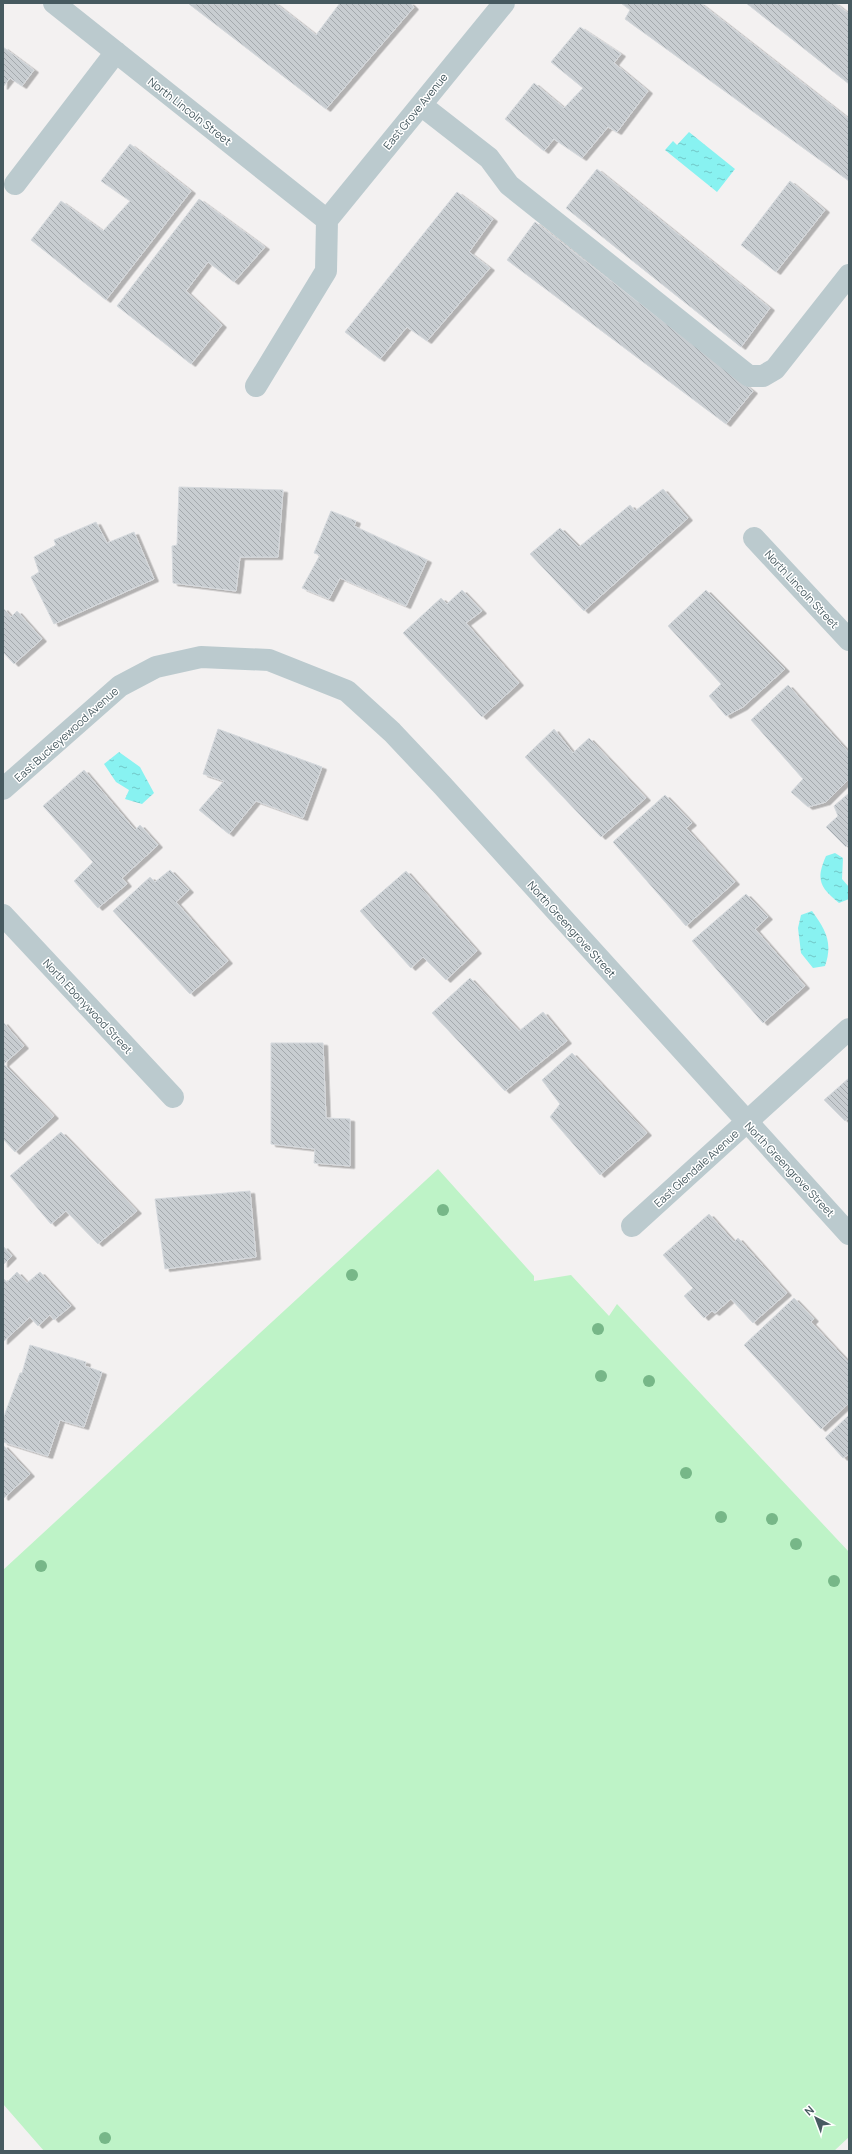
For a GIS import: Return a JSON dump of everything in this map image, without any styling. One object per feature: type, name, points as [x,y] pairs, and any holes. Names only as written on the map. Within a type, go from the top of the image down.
[{"type":"street","name":"North Lincoln Street","points":[[54,3],[327,220]]},
{"type":"street","name":"East Grove Avenue","points":[[327,220],[504,3]]},
{"type":"street","points":[[15,184],[116,52]]},
{"type":"street","points":[[420,105],[489,158],[509,185],[749,376],[763,376],[775,369],[849,275]]},
{"type":"street","points":[[256,386],[326,271],[327,220]]},
{"type":"street","name":"North Lincoln Street","points":[[754,538],[849,640]]},
{"type":"street","name":"East Buckeyewood Avenue","points":[[3,789],[120,686],[156,667],[201,656],[269,660]]},
{"type":"street","name":"North Greengrove Street","points":[[269,660],[347,691],[392,732],[442,785],[849,1234]]},
{"type":"street","name":"North Ebonywood Street","points":[[3,915],[173,1097]]},
{"type":"street","name":"East Glendale Avenue","points":[[632,1226],[849,1029]]},
{"type":"green space","points":[[438,1169],[534,1276],[534,1281],[571,1275],[609,1316],[617,1304],[849,1552],[849,2137],[834,2151],[44,2151],[3,2104],[3,1570]]},
{"type":"water","points":[[689,132],[735,169],[717,192],[665,150],[673,141],[677,145]]},
{"type":"water","points":[[119,752],[140,767],[154,793],[142,804],[125,799],[129,790],[116,782],[104,764]]},
{"type":"water","points":[[835,853],[843,858],[842,879],[849,887],[849,899],[839,903],[823,887],[820,877],[826,856]]},
{"type":"water","points":[[812,911],[821,924],[827,937],[828,944],[825,966],[813,968],[801,953],[798,928],[801,915]]},
{"type":"building","points":[[275,3],[316,35],[340,3],[410,3],[414,7],[326,109],[189,4]]},
{"type":"building","points":[[621,3],[700,3],[849,119],[849,181],[625,19],[630,10]]},
{"type":"building","points":[[746,3],[835,3],[849,14],[849,84]]},
{"type":"building","points":[[580,27],[621,54],[614,63],[648,91],[617,132],[608,127],[582,158],[554,139],[544,151],[505,119],[534,83],[564,108],[583,88],[551,62]]},
{"type":"building","points":[[3,47],[34,70],[22,86],[10,78],[3,87]]},
{"type":"building","points":[[130,144],[191,191],[106,300],[31,240],[61,201],[103,231],[130,201],[101,181]]},
{"type":"building","points":[[597,169],[770,308],[741,347],[566,208]]},
{"type":"building","points":[[790,181],[825,210],[776,272],[741,245]]},
{"type":"building","points":[[457,192],[493,219],[469,252],[490,268],[427,341],[407,327],[380,359],[345,332]]},
{"type":"building","points":[[199,199],[265,247],[234,282],[208,262],[186,291],[222,325],[191,364],[117,306]]},
{"type":"building","points":[[535,222],[753,391],[726,424],[507,260]]},
{"type":"building","points":[[179,487],[283,490],[278,557],[240,557],[236,591],[173,583],[172,546],[177,545]]},
{"type":"building","points":[[663,489],[688,518],[584,611],[530,554],[560,528],[579,547],[630,505],[635,511]]},
{"type":"building","points":[[331,511],[356,521],[354,526],[427,560],[406,606],[340,578],[329,599],[302,588],[320,555],[314,553]]},
{"type":"building","points":[[96,522],[107,543],[134,532],[154,579],[54,624],[31,577],[39,572],[34,557],[56,545],[54,540]]},
{"type":"building","points":[[462,590],[482,611],[466,623],[519,683],[482,717],[403,633],[441,598],[447,604]]},
{"type":"building","points":[[706,590],[785,669],[743,707],[726,716],[709,696],[721,684],[668,626]]},
{"type":"building","points":[[3,608],[11,617],[17,611],[42,639],[14,664],[3,652]]},
{"type":"building","points":[[788,685],[849,753],[849,779],[826,802],[808,807],[791,792],[803,779],[751,720]]},
{"type":"building","points":[[218,729],[322,767],[303,818],[256,801],[229,834],[199,810],[224,781],[203,774]]},
{"type":"building","points":[[554,729],[573,753],[589,738],[646,798],[601,837],[525,757]]},
{"type":"building","points":[[84,770],[135,830],[140,825],[158,845],[122,878],[127,884],[98,908],[74,881],[93,862],[43,806]]},
{"type":"building","points":[[849,793],[849,844],[846,847],[826,827],[838,816],[834,806]]},
{"type":"building","points":[[665,795],[692,823],[686,828],[735,882],[686,926],[613,842]]},
{"type":"building","points":[[170,870],[189,890],[176,902],[228,961],[190,994],[113,911],[150,877],[155,882]]},
{"type":"building","points":[[406,871],[477,951],[446,980],[423,957],[411,968],[360,911]]},
{"type":"building","points":[[746,894],[768,917],[755,929],[805,986],[763,1023],[692,941]]},
{"type":"building","points":[[470,978],[519,1031],[543,1012],[567,1041],[505,1091],[432,1013]]},
{"type":"building","points":[[3,1022],[24,1046],[4,1064],[54,1116],[15,1152],[3,1139]]},
{"type":"building","points":[[271,1043],[323,1043],[326,1118],[350,1119],[350,1166],[314,1163],[315,1149],[271,1144]]},
{"type":"building","points":[[572,1053],[647,1133],[600,1175],[550,1117],[560,1104],[542,1080]]},
{"type":"building","points":[[849,1078],[849,1118],[845,1121],[824,1100]]},
{"type":"building","points":[[61,1132],[137,1211],[98,1244],[66,1211],[51,1224],[10,1176]]},
{"type":"building","points":[[250,1191],[256,1257],[165,1269],[155,1199]]},
{"type":"building","points":[[709,1214],[734,1242],[738,1238],[787,1293],[753,1323],[731,1299],[715,1313],[712,1311],[704,1318],[684,1296],[693,1288],[663,1255]]},
{"type":"building","points":[[3,1246],[12,1256],[3,1265]]},
{"type":"building","points":[[17,1272],[27,1283],[40,1272],[71,1306],[54,1320],[50,1315],[38,1326],[30,1317],[3,1342],[3,1278],[7,1282]]},
{"type":"building","points":[[794,1298],[814,1319],[811,1322],[849,1363],[849,1403],[821,1429],[744,1345]]},
{"type":"building","points":[[30,1345],[86,1362],[85,1366],[102,1372],[84,1427],[60,1420],[48,1456],[3,1442],[3,1419],[20,1373],[22,1373]]},
{"type":"building","points":[[849,1415],[849,1454],[843,1458],[825,1438]]},
{"type":"building","points":[[3,1445],[30,1474],[4,1498],[3,1497]]}]
